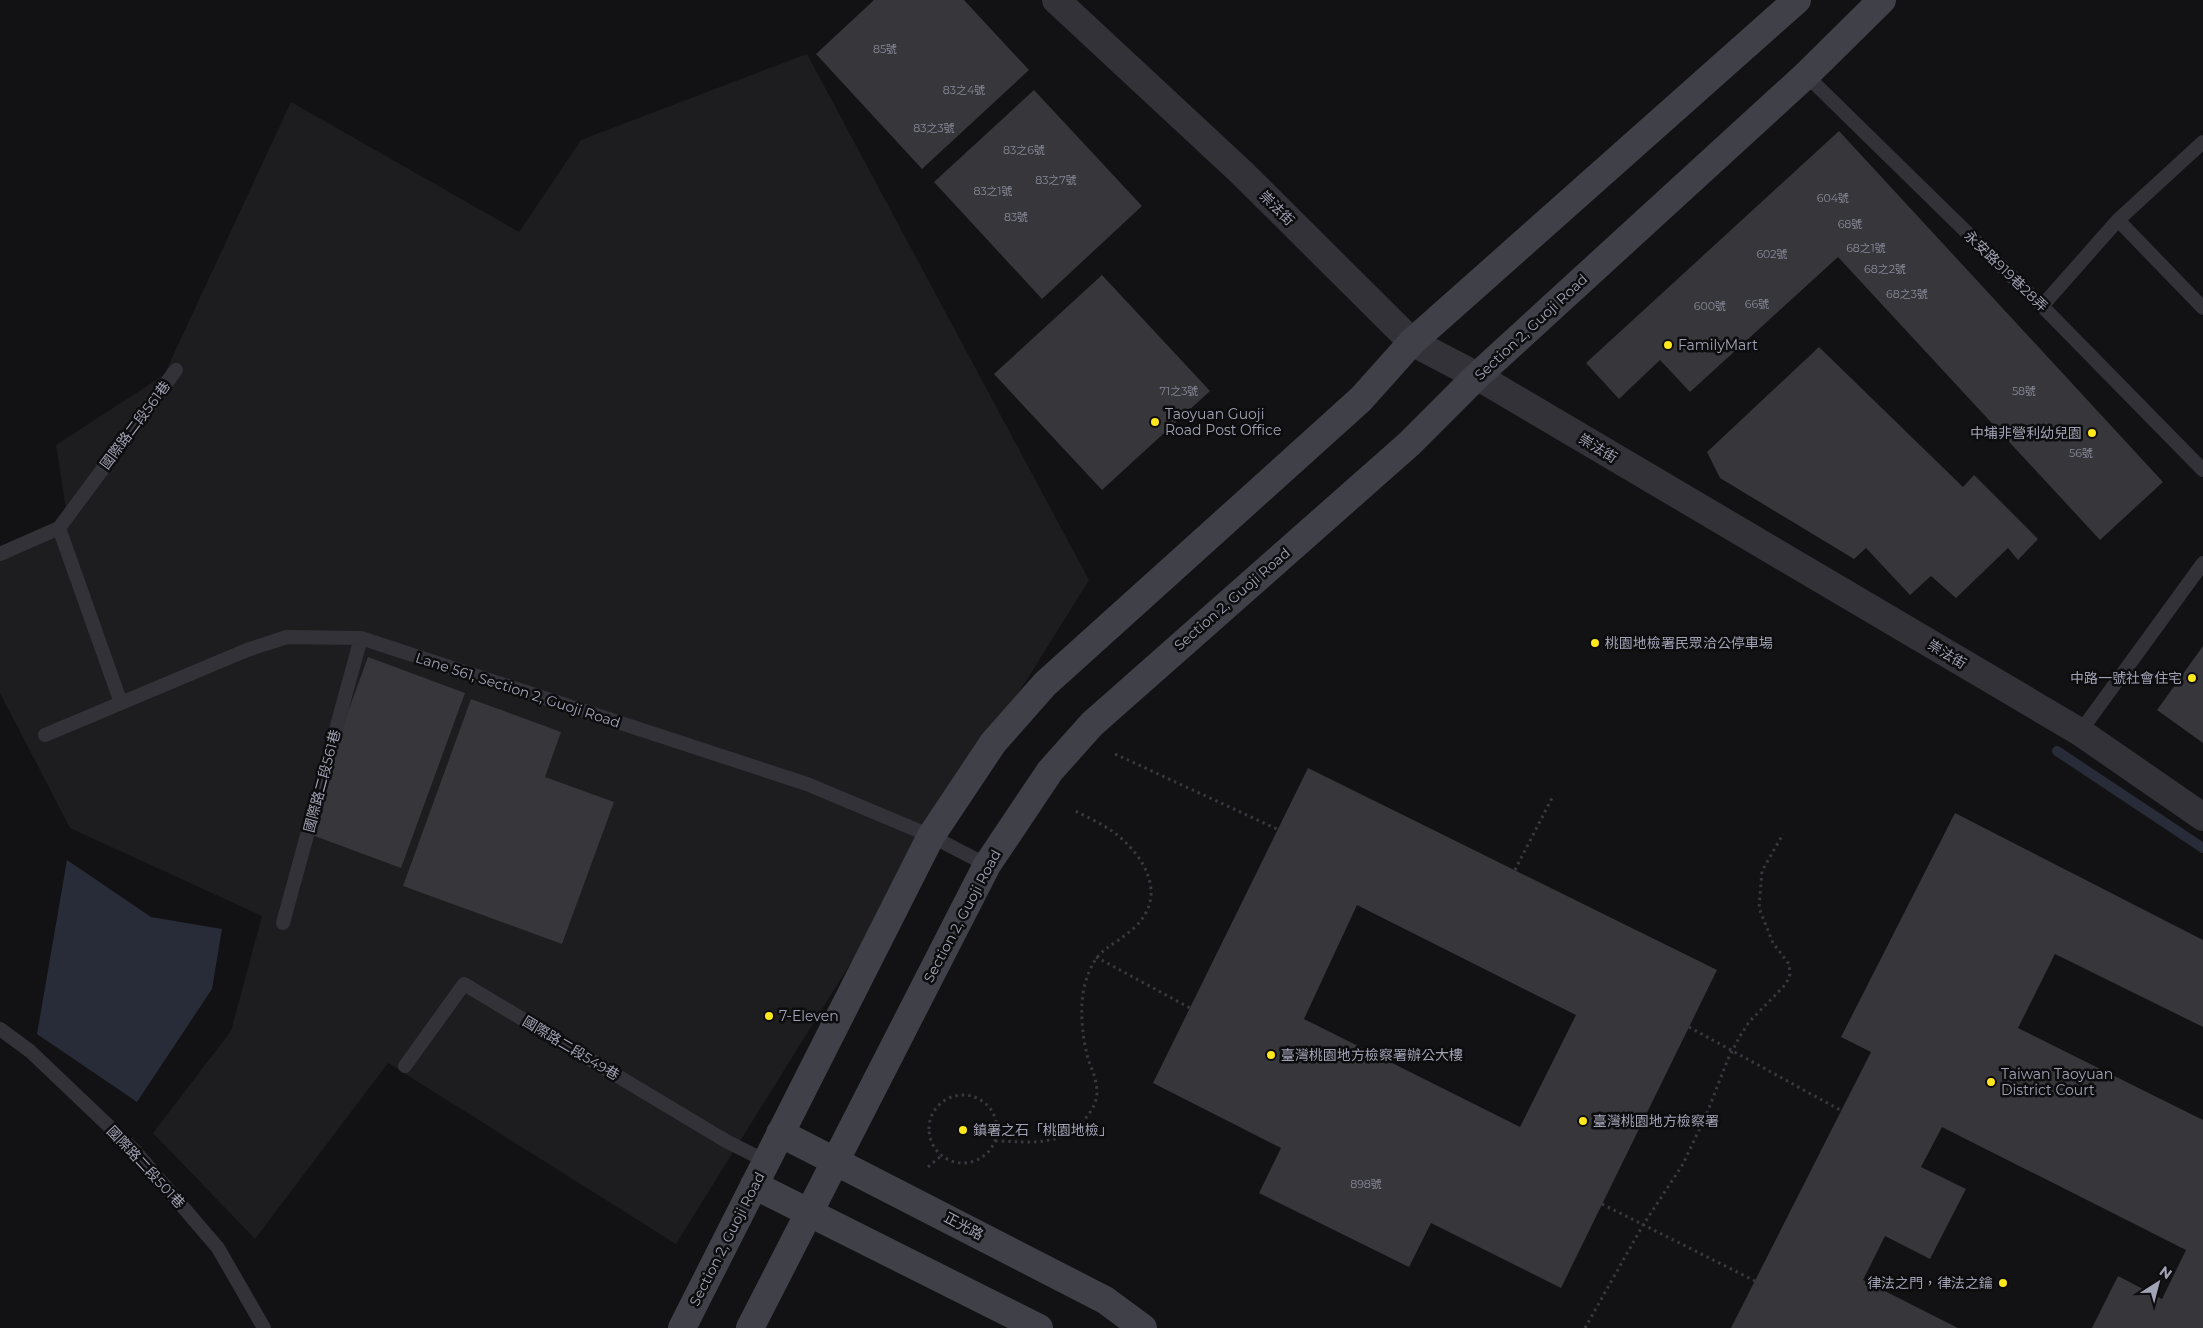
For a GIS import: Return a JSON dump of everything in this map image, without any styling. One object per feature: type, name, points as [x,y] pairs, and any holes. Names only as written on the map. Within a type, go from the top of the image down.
[{"type":"street","name":"崇法街","points":[[1056,0],[1241,172],[1412,342],[1477,376],[2080,732],[2203,816]]},
{"type":"street","name":"Section 2, Guoji Road","points":[[682,1328],[931,836],[993,743],[1045,684],[1361,399],[1412,342],[1797,0]]},
{"type":"street","name":"Section 2, Guoji Road","points":[[750,1328],[834,1160],[987,866],[1050,771],[1092,724],[1409,444],[1477,376],[1806,75],[1882,0]]},
{"type":"street","name":"正光路","points":[[780,1133],[1106,1300],[1143,1328]]},
{"type":"street","points":[[760,1173],[808,1213],[1039,1328]]},
{"type":"lane","name":"永安路919巷28弄","points":[[1806,75],[2042,306],[2203,470]]},
{"type":"lane","points":[[2042,306],[2118,220],[2203,142]]},
{"type":"lane","points":[[2118,220],[2203,308]]},
{"type":"lane","name":"國際路二段561巷","points":[[0,554],[58,528],[176,370]]},
{"type":"lane","points":[[58,528],[121,703]]},
{"type":"lane","points":[[2080,732],[2203,563]]},
{"type":"lane","name":"Lane 561, Section 2, Guoji Road","points":[[45,735],[247,650],[287,638],[361,638],[807,784],[931,836],[987,866]]},
{"type":"lane","name":"國際路二段561巷","points":[[283,924],[361,638]]},
{"type":"lane","name":"國際路二段549巷","points":[[405,1066],[464,984],[726,1141],[760,1173]]},
{"type":"lane","name":"國際路二段501巷","points":[[0,1028],[30,1051],[135,1151],[218,1248],[264,1328]]},
{"type":"path","points":[[1115,754],[1278,830]]},
{"type":"path","points":[[1514,870],[1553,796]]},
{"type":"path","points":[[995,1141],[1040,1142],[1052,1140],[1075,1130],[1093,1109],[1098,1093],[1083,1033],[1082,1004],[1090,968],[1096,957],[1105,948],[1136,926],[1146,914],[1151,904],[1152,893],[1147,872],[1135,853],[1116,833],[1073,810]]},
{"type":"path","points":[[1585,1328],[1643,1225],[1683,1164],[1732,1051],[1749,1022],[1781,991],[1790,974],[1788,964],[1773,943],[1760,908],[1762,871],[1783,834]]},
{"type":"path","points":[[1096,957],[1190,1008]]},
{"type":"path","points":[[1689,1027],[1842,1111]]},
{"type":"path","points":[[954,1095],[970,1096],[986,1103],[994,1113],[997,1124],[995,1141],[985,1156],[974,1162],[963,1164],[951,1162],[941,1156],[929,1138],[929,1122],[936,1107],[954,1095]]},
{"type":"path","points":[[928,1167],[941,1156]]},
{"type":"path","points":[[1602,1204],[1755,1281]]},
{"type":"shaded area","points":[[807,54],[1089,580],[676,1244],[388,1063],[255,1239],[153,1133],[231,1031],[262,916],[70,828],[0,693],[0,553],[67,515],[56,445],[164,375],[291,102],[519,232],[581,140]]},
{"type":"water","points":[[67,860],[151,917],[222,929],[212,989],[137,1102],[37,1034]]},
{"type":"building","points":[[874,0],[964,0],[1029,70],[922,169],[816,54]]},
{"type":"building","points":[[1034,90],[1142,206],[1042,299],[934,182]]},
{"type":"building","points":[[1839,131],[2163,482],[2100,540],[1838,257],[1690,392],[1660,360],[1619,399],[1586,363]]},
{"type":"building","points":[[1102,275],[1210,391],[1102,490],[994,374]]},
{"type":"building","points":[[1819,347],[1963,487],[1974,475],[2038,539],[2018,560],[2008,548],[1956,598],[1931,576],[1910,595],[1866,548],[1854,559],[1720,478],[1707,452]]},
{"type":"building","name":"中路一號社會住宅","points":[[2203,646],[2203,743],[2157,710]]},
{"type":"building","points":[[368,657],[465,693],[401,868],[304,832]]},
{"type":"building","points":[[471,699],[561,732],[545,777],[614,802],[562,944],[403,886]]},
{"type":"building","name":"臺灣桃園地方檢察署辦公大樓","points":[[1308,768],[1717,970],[1561,1288],[1431,1223],[1409,1267],[1259,1193],[1281,1148],[1153,1083]],"holes":[[[1357,905],[1576,1015],[1520,1127],[1304,1019]]]},
{"type":"building","name":"Taiwan Taoyuan District Court","points":[[1955,813],[2203,940],[2203,1027],[2055,954],[2018,1028],[2203,1120],[2203,1328],[2092,1328],[2118,1276],[2162,1299],[2186,1250],[1942,1127],[1921,1167],[1966,1189],[1930,1259],[1885,1236],[1863,1280],[1958,1328],[1731,1328],[1871,1052],[1841,1037]]},
{"type":"waterway","points":[[2057,751],[2203,848]]},
{"type":"place","name":"FamilyMart","points":[[1668,345]]},
{"type":"place","name":"Taoyuan Guoji Road Post Office","points":[[1155,422]]},
{"type":"place","name":"中埔非營利幼兒園","points":[[2092,433]]},
{"type":"place","name":"桃園地檢署民眾洽公停車場","points":[[1595,643]]},
{"type":"place","name":"中路一號社會住宅","points":[[2192,678]]},
{"type":"place","name":"7-Eleven","points":[[769,1016]]},
{"type":"place","name":"臺灣桃園地方檢察署辦公大樓","points":[[1271,1055]]},
{"type":"place","name":"Taiwan Taoyuan District Court","points":[[1991,1082]]},
{"type":"place","name":"臺灣桃園地方檢察署","points":[[1583,1121]]},
{"type":"place","name":"鎮署之石「桃園地檢」","points":[[963,1130]]},
{"type":"place","name":"律法之門，律法之鑰","points":[[2003,1283]]}]
